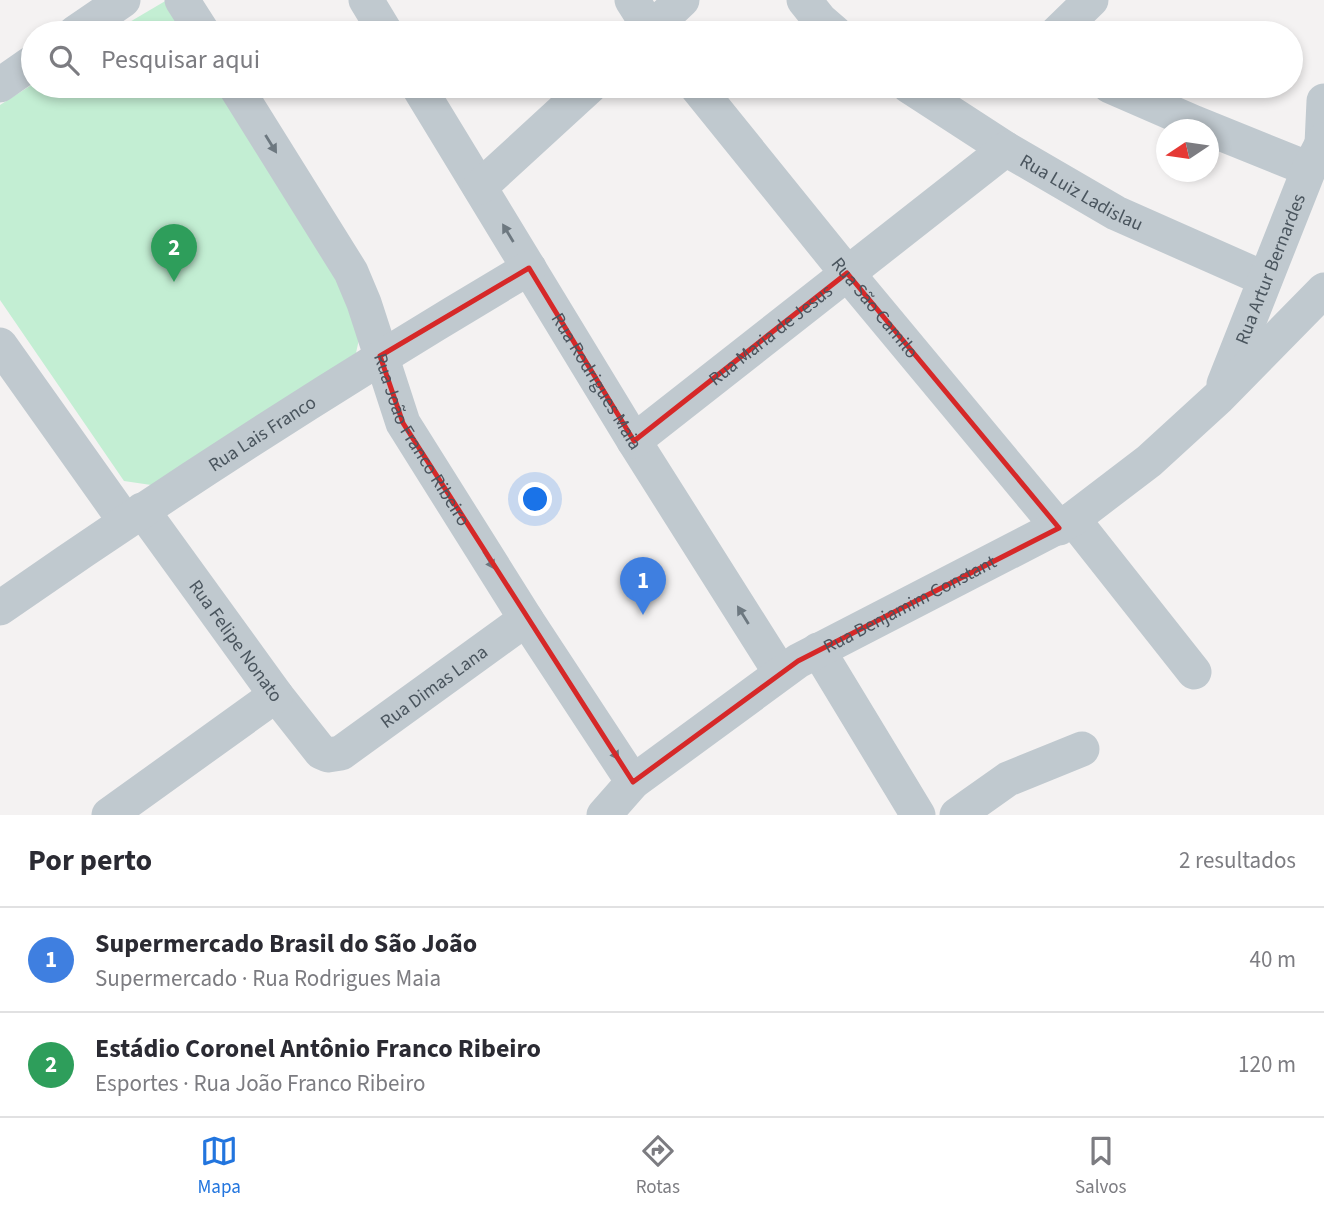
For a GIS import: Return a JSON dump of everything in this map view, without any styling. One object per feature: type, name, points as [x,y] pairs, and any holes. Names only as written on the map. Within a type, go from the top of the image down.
[{"type":"street","points":[[92,21],[123,0]]},
{"type":"street","points":[[182,0],[195,21]]},
{"type":"street","points":[[366,0],[379,21]]},
{"type":"street","points":[[632,0],[644,21]]},
{"type":"street","points":[[661,21],[682,0]]},
{"type":"street","points":[[804,0],[821,21]]},
{"type":"street","points":[[1069,21],[1091,0]]},
{"type":"street","points":[[0,85],[21,70]]},
{"type":"street","name":"Rua João Franco Ribeiro","points":[[242,98],[351,272],[364,303],[403,423],[526,619],[634,782]]},
{"type":"street","name":"Rua Rodrigues Maia","points":[[425,98],[634,441],[780,672]]},
{"type":"street","points":[[480,187],[577,98]]},
{"type":"street","name":"Rua São Camilo","points":[[706,98],[847,273],[1194,672]]},
{"type":"street","name":"Rua Luiz Ladislau","points":[[927,98],[1006,149],[1116,213],[1265,279]]},
{"type":"street","points":[[1148,98],[1318,151]]},
{"type":"street","name":"Rua Artur Bernardes","points":[[1219,397],[1318,151],[1324,101]]},
{"type":"street","name":"Rua Maria de Jesus","points":[[634,441],[1006,149]]},
{"type":"street","name":"Rua Lais Franco","points":[[0,608],[133,516],[380,356],[529,268]]},
{"type":"street","name":"Rua Benjamim Constant","points":[[604,815],[634,782],[780,672],[1066,524],[1149,461],[1219,397],[1324,290]]},
{"type":"street","name":"Rua Felipe Nonato","points":[[0,345],[321,752],[328,755],[341,753]]},
{"type":"street","name":"Rua Dimas Lana","points":[[341,753],[526,619]]},
{"type":"street","points":[[818,650],[918,815]]},
{"type":"street","points":[[109,815],[276,695]]},
{"type":"street","points":[[967,812],[1008,779],[1082,749]]},
{"type":"highlighted area","points":[[529,268],[634,441],[847,273],[1059,528],[798,661],[633,782],[403,423],[380,356]]},
{"type":"green space","points":[[167,0],[182,21],[131,21]]},
{"type":"green space","points":[[21,92],[21,98],[232,98],[364,316],[356,353],[158,486],[124,481],[0,300],[0,105]]},
{"type":"place","name":"Estádio Coronel Antônio Franco Ribeiro","points":[[174,282]]},
{"type":"place","name":"Supermercado Brasil do São João","points":[[643,615]]}]
